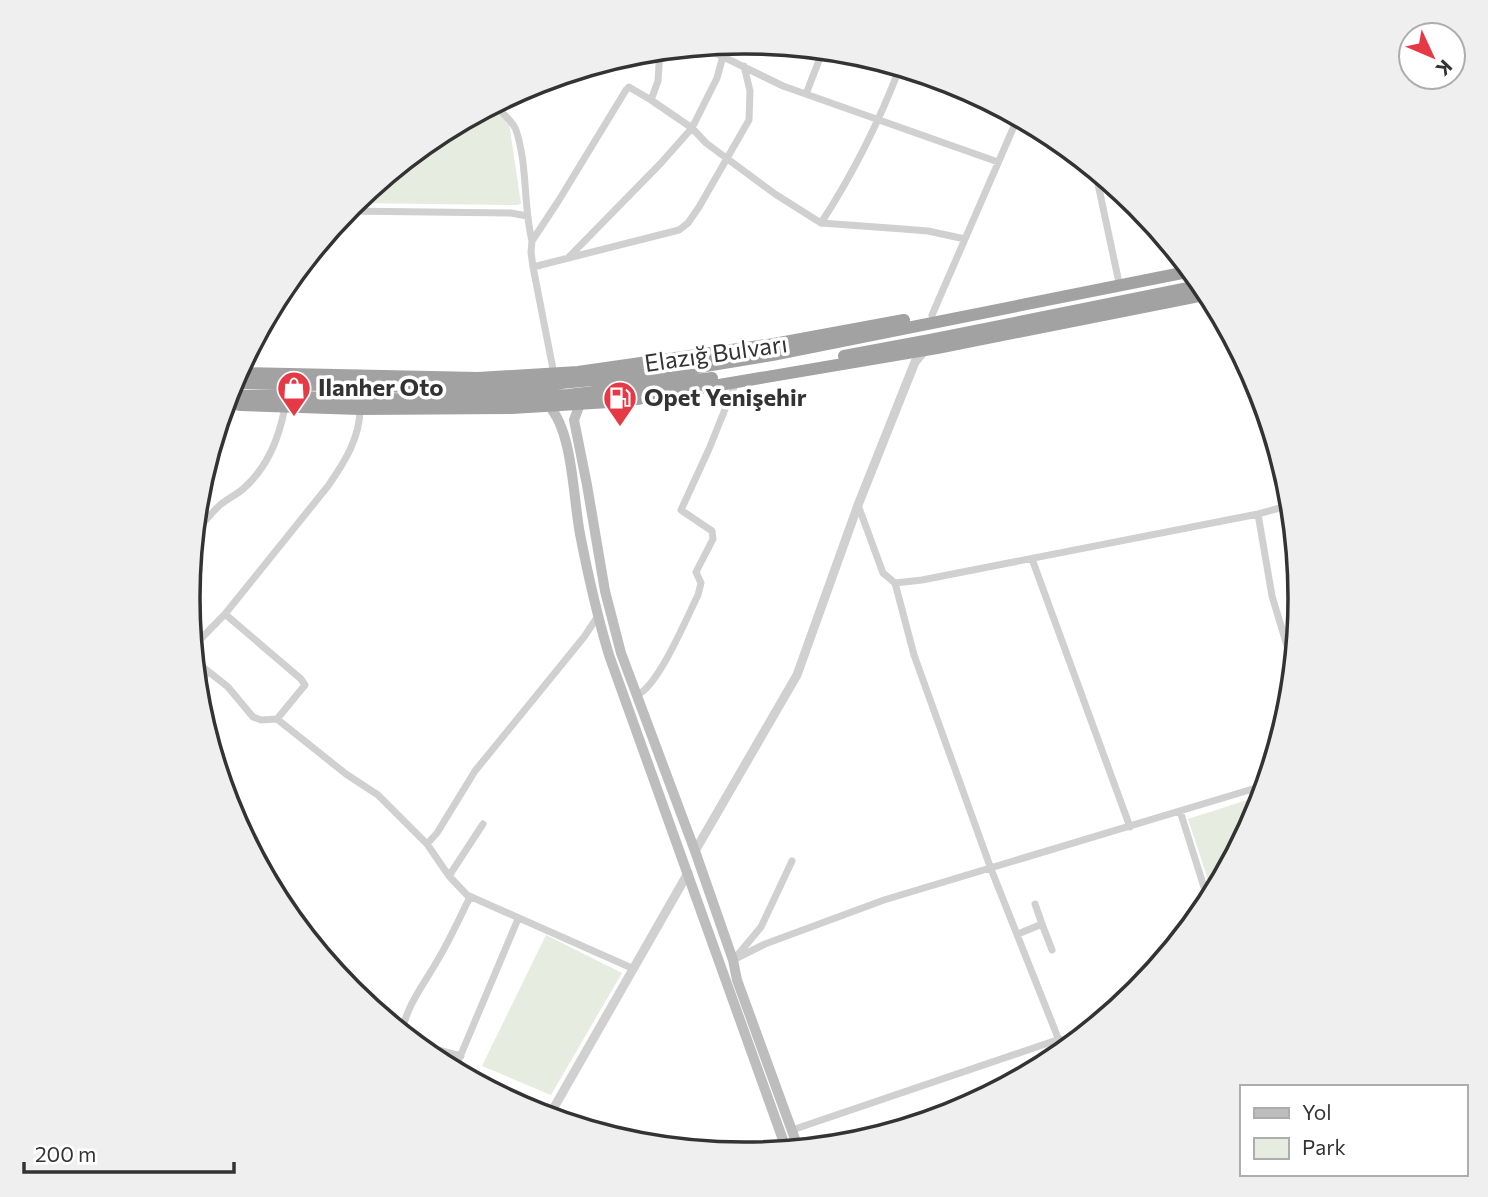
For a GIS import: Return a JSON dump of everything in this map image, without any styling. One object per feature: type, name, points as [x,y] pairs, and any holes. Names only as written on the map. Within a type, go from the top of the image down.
[{"type":"highway","points":[[249,373],[478,378],[578,372],[774,344],[1175,266]]},
{"type":"highway","name":"Elazığ Bulvarı","points":[[244,383],[461,388],[551,384],[663,373],[785,353],[1181,273]]},
{"type":"highway","name":"Elazığ Bulvarı","points":[[239,396],[360,400],[568,395],[758,372],[1191,287]]},
{"type":"highway","points":[[236,404],[360,409],[512,408],[625,401],[911,357],[925,350],[1197,296]]},
{"type":"highway","points":[[250,370],[261,374]]},
{"type":"main road","points":[[579,404],[574,420],[605,592],[621,653],[695,851],[733,960],[737,980],[796,1140]]},
{"type":"main road","points":[[549,406],[557,415],[566,437],[579,531],[609,655],[784,1142]]},
{"type":"street","points":[[720,55],[783,86],[998,162]]},
{"type":"street","points":[[568,258],[692,128],[717,78],[723,56]]},
{"type":"street","points":[[806,94],[819,60]]},
{"type":"street","points":[[651,100],[658,81],[659,61]]},
{"type":"street","points":[[533,267],[679,230],[688,223],[749,120],[750,91],[744,66]]},
{"type":"street","points":[[821,223],[847,181],[878,120],[896,76]]},
{"type":"street","points":[[532,242],[626,90],[632,88],[692,128],[706,143],[775,194],[821,223],[928,231],[965,239]]},
{"type":"street","points":[[500,112],[515,128],[522,160],[533,267],[554,374]]},
{"type":"street","points":[[932,315],[1014,126]]},
{"type":"street","points":[[1098,185],[1118,278]]},
{"type":"street","points":[[362,211],[527,215]]},
{"type":"street","points":[[695,851],[797,675],[911,357]]},
{"type":"street","points":[[637,695],[648,688],[659,672],[698,595],[701,583],[696,572],[714,534],[681,510],[736,382]]},
{"type":"street","points":[[205,523],[220,505],[253,479],[262,466],[278,436],[285,407]]},
{"type":"street","points":[[201,638],[225,614],[328,486],[354,441],[360,409]]},
{"type":"street","points":[[792,1130],[1060,1039],[992,869],[914,655],[895,583],[883,573],[858,505]]},
{"type":"street","points":[[895,583],[1032,559],[1281,508]]},
{"type":"street","points":[[1258,514],[1272,597],[1286,644]]},
{"type":"street","points":[[1032,559],[1130,827]]},
{"type":"street","points":[[225,614],[305,685],[278,719]]},
{"type":"street","points":[[427,844],[437,833],[475,771],[598,616]]},
{"type":"street","points":[[204,668],[228,687],[253,717],[261,720],[278,719],[346,774],[378,795],[427,844],[449,876],[470,897],[634,969]]},
{"type":"street","points":[[205,677],[208,672]]},
{"type":"street","points":[[733,960],[765,944],[884,900],[1253,789]]},
{"type":"street","points":[[1180,811],[1204,889]]},
{"type":"street","points":[[449,876],[483,824]]},
{"type":"street","points":[[733,960],[761,927],[792,861]]},
{"type":"street","points":[[554,1108],[688,873]]},
{"type":"street","points":[[405,1023],[412,1004],[470,897]]},
{"type":"street","points":[[1035,904],[1052,950]]},
{"type":"street","points":[[458,1061],[518,919]]},
{"type":"street","points":[[1018,934],[1042,924]]},
{"type":"street","points":[[442,1051],[461,1056]]},
{"type":"green space","points":[[494,115],[499,115],[509,123],[521,204],[370,203],[442,146]]},
{"type":"green space","points":[[1250,799],[1209,882],[1188,819]]},
{"type":"green space","points":[[546,935],[622,973],[551,1095],[482,1066]]},
{"type":"place","name":"Ilanher Oto","points":[[294,418]]},
{"type":"place","name":"Opet Yenişehir","points":[[620,428]]}]
